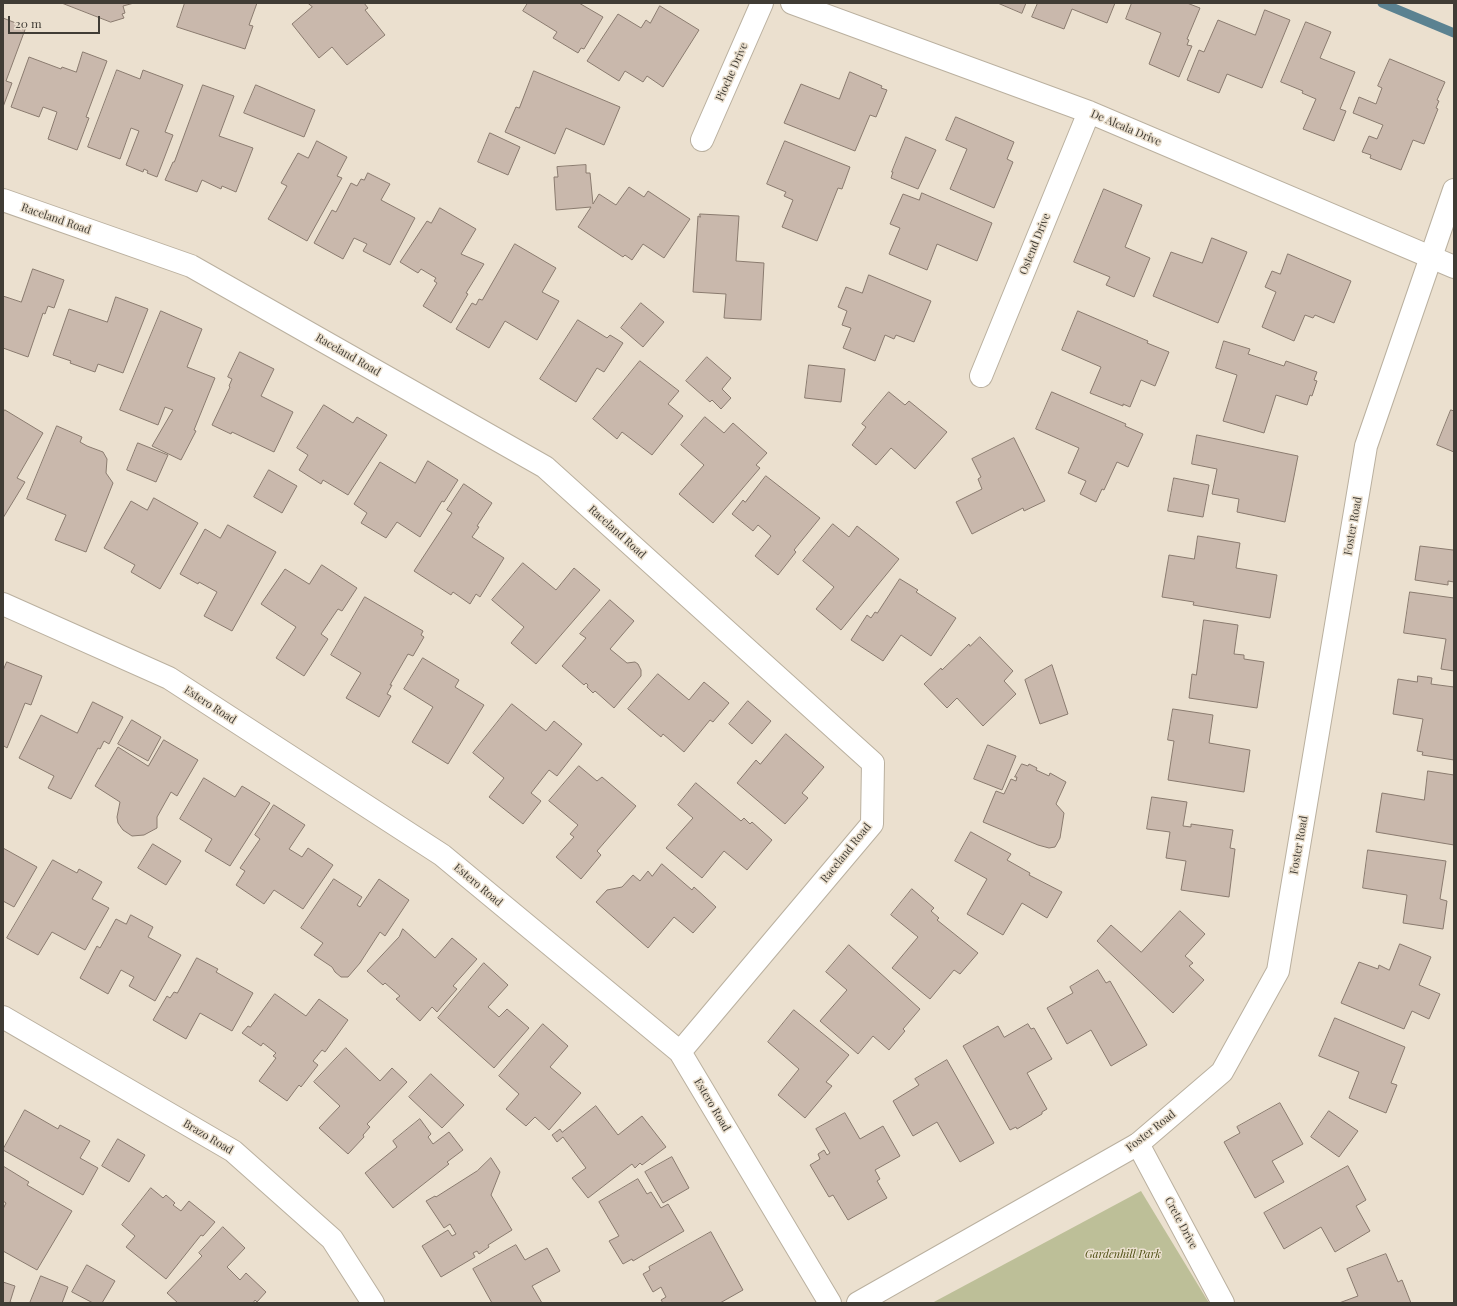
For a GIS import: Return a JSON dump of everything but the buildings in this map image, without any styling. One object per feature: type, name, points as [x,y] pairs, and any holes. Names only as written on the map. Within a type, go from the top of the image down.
[{"type":"street","name":"Pioche Drive","points":[[702,140],[762,3]]},
{"type":"street","name":"De Alcala Drive","points":[[792,3],[1090,112],[1454,267]]},
{"type":"street","name":"Ostend Drive","points":[[981,376],[1090,112]]},
{"type":"street","name":"Foster Road","points":[[858,1303],[1138,1144],[1222,1072],[1278,971],[1366,446],[1454,190]]},
{"type":"street","name":"Raceland Road","points":[[3,200],[192,266],[545,467],[873,763],[872,824],[680,1052]]},
{"type":"street","name":"Estero Road","points":[[3,604],[169,678],[442,855],[680,1052],[830,1303]]},
{"type":"street","name":"Brazo Road","points":[[3,1018],[233,1151],[332,1239],[373,1303]]},
{"type":"street","name":"Crete Drive","points":[[1138,1144],[1223,1303]]},
{"type":"green space","name":"Gardenhill Park","points":[[1141,1191],[1209,1303],[932,1303]]},
{"type":"waterway","points":[[1382,3],[1454,33]]}]
